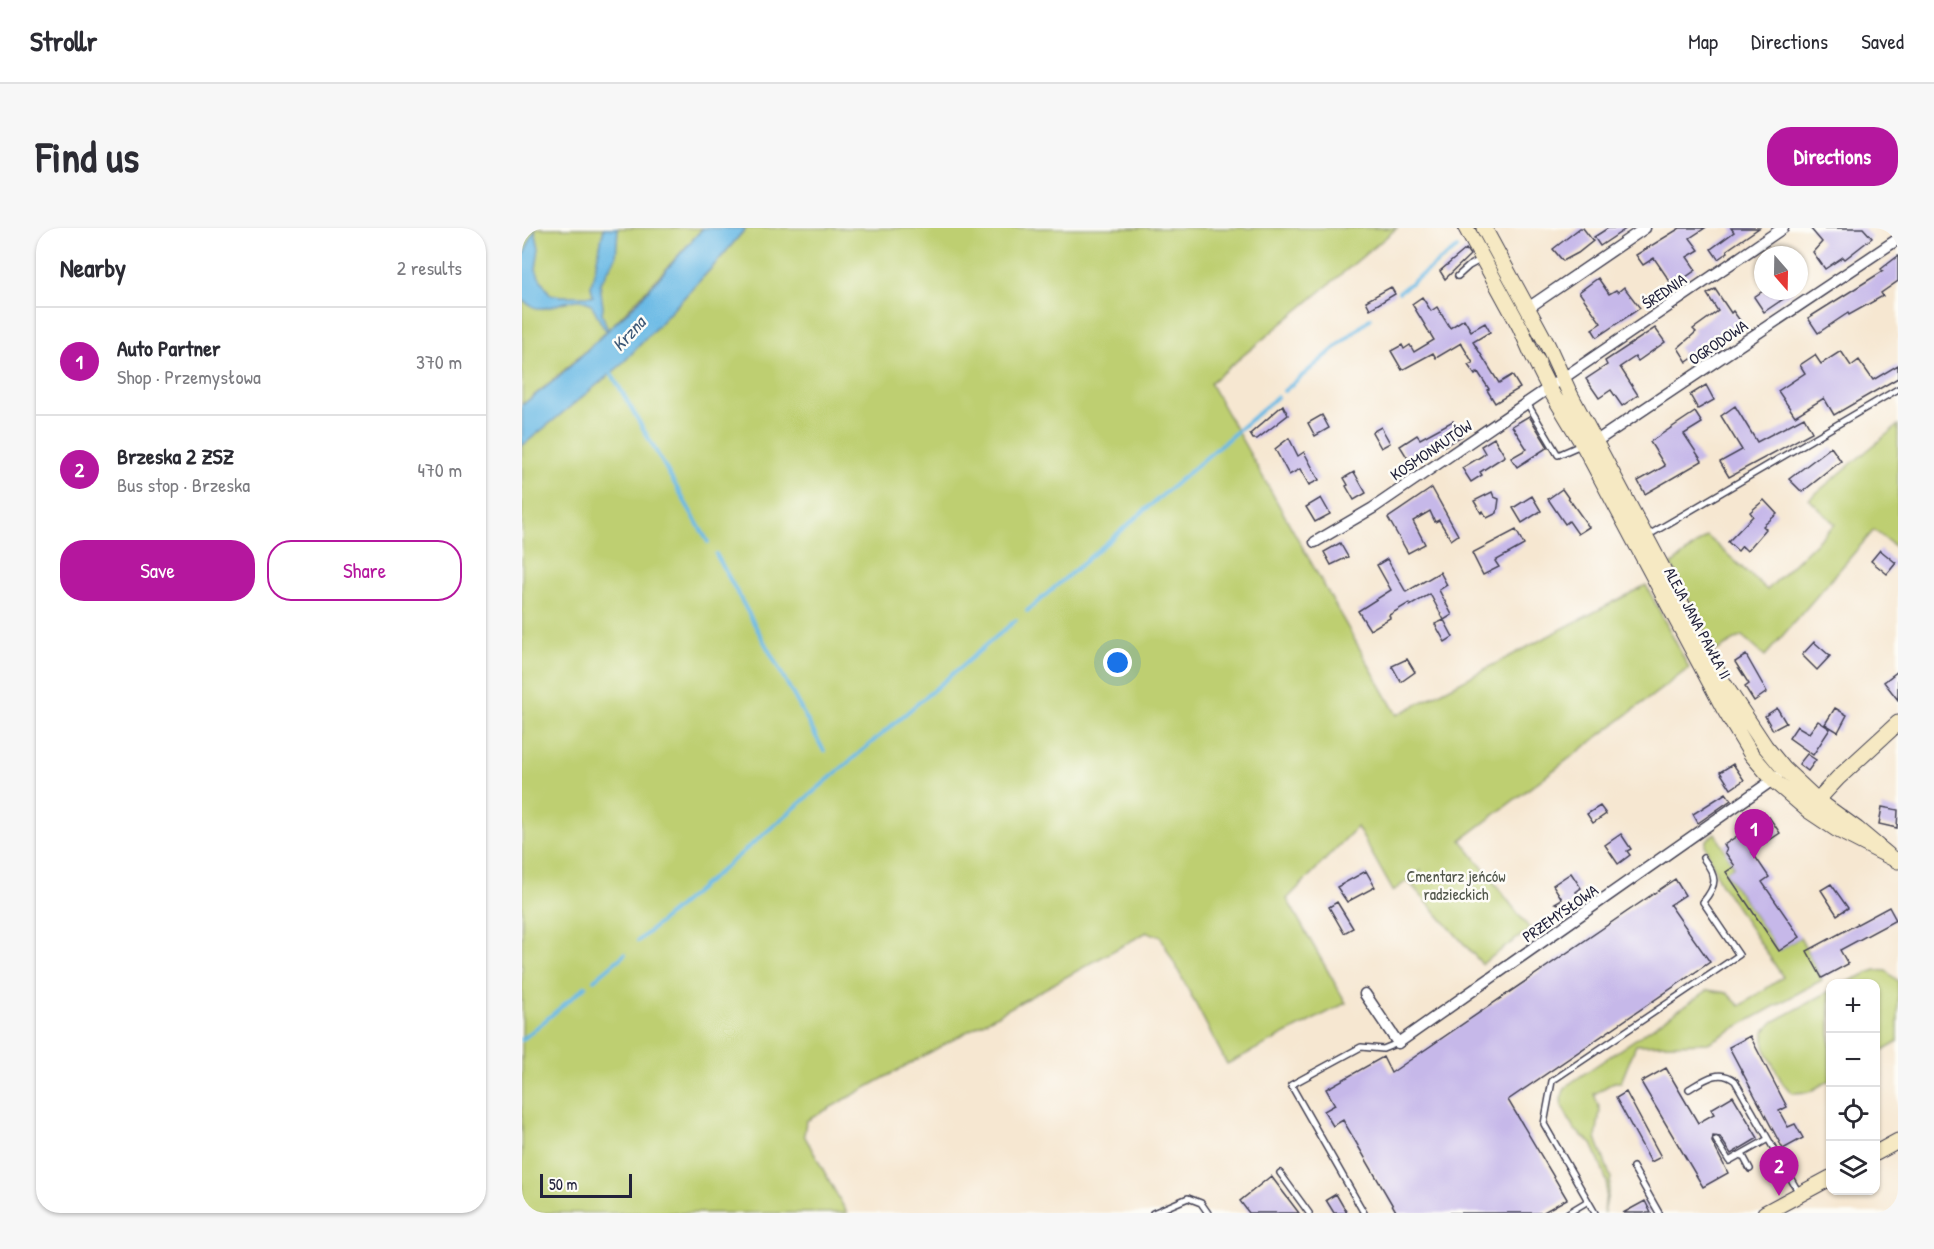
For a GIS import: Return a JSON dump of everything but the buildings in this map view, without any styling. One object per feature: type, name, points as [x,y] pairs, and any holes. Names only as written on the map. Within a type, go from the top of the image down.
[{"type":"street","name":"ALEJA JANA PAWŁA II","points":[[1466,228],[1520,327],[1549,388],[1646,537],[1658,572],[1724,710],[1750,754],[1773,781],[1857,829],[1893,858]]},
{"type":"street","name":"ALEJA JANA PAWŁA II","points":[[1484,228],[1548,346],[1588,445],[1658,572],[1724,684],[1765,746],[1797,781],[1813,805]]},
{"type":"street","points":[[1520,327],[1520,320],[1527,308],[1645,228]]},
{"type":"street","name":"ŚREDNIA","points":[[1562,379],[1783,228]]},
{"type":"street","name":"OGRODOWA","points":[[1588,445],[1898,239]]},
{"type":"street","points":[[1483,258],[1491,258],[1505,266]]},
{"type":"street","name":"ALEJA JANA PAWŁA II","points":[[1533,356],[1547,371],[1562,379]]},
{"type":"street","name":"KOSMONAUTÓW","points":[[1314,543],[1368,511],[1562,379]]},
{"type":"street","points":[[1813,805],[1839,777],[1898,723]]},
{"type":"street","name":"PRZEMYSŁOWA","points":[[1398,1042],[1773,781],[1785,769]]},
{"type":"street","points":[[1797,781],[1809,783],[1839,777]]},
{"type":"street","points":[[1365,994],[1398,1042]]},
{"type":"street","points":[[1880,1150],[1898,1141]]},
{"type":"street","points":[[1766,1213],[1826,1180]]},
{"type":"lane","points":[[1458,276],[1483,258]]},
{"type":"lane","points":[[1646,537],[1898,389]]},
{"type":"lane","points":[[1527,403],[1558,455],[1588,445]]},
{"type":"lane","points":[[1594,1213],[1544,1124],[1552,1081],[1738,955],[1703,902],[1710,894],[1715,881],[1712,870],[1704,858]]},
{"type":"lane","points":[[1364,1213],[1291,1085],[1361,1047],[1383,1049],[1398,1042]]},
{"type":"lane","points":[[1689,1089],[1715,1075],[1722,1074],[1730,1077],[1740,1089],[1800,1194]]},
{"type":"lane","points":[[1716,1140],[1729,1161],[1768,1138]]},
{"type":"lane","points":[[1742,1154],[1750,1169]]},
{"type":"lane","points":[[1633,1167],[1659,1213]]},
{"type":"lane","points":[[1280,1173],[1309,1213]]},
{"type":"lane","points":[[1153,1213],[1188,1198],[1201,1203],[1208,1213]]},
{"type":"lane","points":[[1568,1213],[1588,1201]]},
{"type":"green space","points":[[522,228],[703,228],[594,343],[522,405]]},
{"type":"green space","name":"Cmentarz jeńców radzieckich","points":[[746,228],[1397,228],[1210,383],[1397,715],[1646,585],[1689,668],[1461,840],[1530,929],[1482,964],[1408,881],[1422,870],[1393,891],[1357,827],[1287,899],[1346,1003],[1227,1064],[1160,936],[1147,932],[806,1121],[804,1135],[847,1213],[522,1213],[522,446],[621,365]]},
{"type":"green space","points":[[1898,425],[1898,549],[1874,530],[1765,656],[1742,636],[1716,651],[1671,565],[1707,536],[1767,590],[1835,524],[1809,499]]},
{"type":"green space","points":[[1715,833],[1734,866],[1726,873],[1779,951],[1800,937],[1822,980],[1708,1043],[1636,1045],[1621,1082],[1614,1082],[1594,1094],[1600,1110],[1596,1138],[1611,1178],[1604,1213],[1607,1182],[1592,1144],[1574,1129],[1562,1106],[1561,1099],[1564,1090],[1569,1084],[1708,990],[1727,993],[1740,1006],[1783,977],[1720,883],[1705,845]]},
{"type":"green space","points":[[1875,970],[1886,971],[1898,981],[1898,1042],[1880,1053],[1880,979],[1854,979]]},
{"type":"green space","points":[[1826,993],[1826,1082],[1809,1092],[1793,1093],[1783,1084],[1764,1047],[1764,1032],[1773,1022]]},
{"type":"water","name":"Krzna","points":[[604,228],[618,228],[616,257],[600,284],[602,314],[608,330],[636,304],[703,228],[746,228],[621,365],[522,446],[522,405],[559,377],[607,331],[592,306],[587,302],[580,300],[536,308],[522,299],[522,258],[535,230],[539,248],[536,269],[550,294],[593,296],[591,286]]},
{"type":"waterway","points":[[1399,292],[1457,248]]},
{"type":"waterway","points":[[1284,391],[1371,318]]},
{"type":"waterway","points":[[610,371],[708,542]]},
{"type":"waterway","points":[[1027,611],[1277,397]]},
{"type":"waterway","points":[[716,554],[824,751]]},
{"type":"waterway","points":[[638,941],[1016,620]]},
{"type":"waterway","points":[[594,980],[625,954]]},
{"type":"waterway","points":[[522,1040],[586,986]]},
{"type":"place","name":"Auto Partner","points":[[1754,859]]},
{"type":"place","name":"Brzeska 2 ZSZ","points":[[1779,1196]]}]
